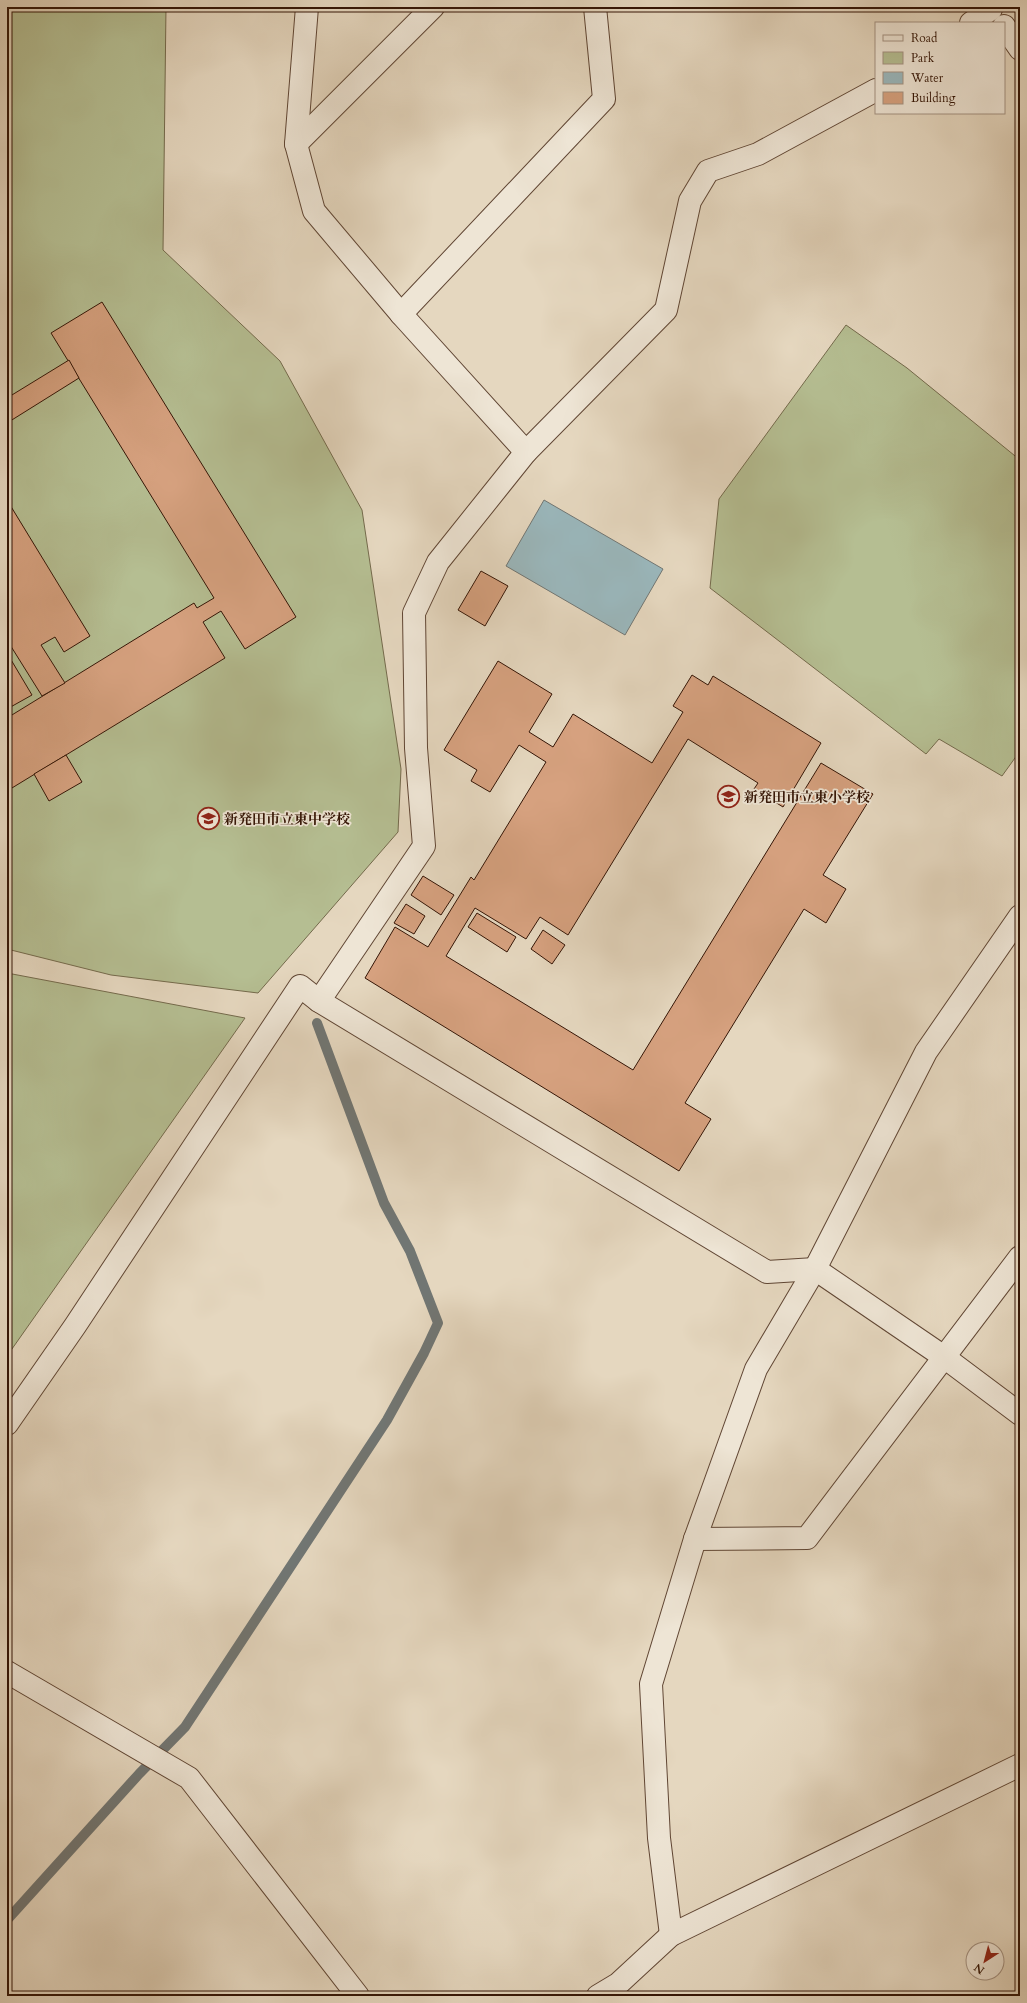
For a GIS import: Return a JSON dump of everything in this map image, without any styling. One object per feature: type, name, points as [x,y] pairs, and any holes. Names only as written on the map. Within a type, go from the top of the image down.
[{"type":"street","points":[[307,7],[296,144],[314,211],[401,314],[526,452]]},
{"type":"street","points":[[296,144],[433,7]]},
{"type":"street","points":[[401,314],[604,98],[595,7]]},
{"type":"street","points":[[973,22],[994,13]]},
{"type":"street","points":[[1005,27],[1020,49]]},
{"type":"street","points":[[318,1001],[424,846],[416,748],[414,612],[438,562],[526,452],[666,310],[690,201],[708,171],[758,154],[875,91]]},
{"type":"street","points":[[671,1935],[659,1838],[651,1684],[695,1539],[756,1370],[816,1269],[926,1052],[1020,916]]},
{"type":"street","points":[[7,1424],[75,1326],[300,986],[318,1001],[767,1272],[816,1269],[944,1357],[1020,1414]]},
{"type":"street","points":[[695,1539],[807,1538],[1020,1257]]},
{"type":"street","points":[[7,1672],[189,1778],[358,1996]]},
{"type":"street","points":[[598,1996],[621,1990],[671,1935],[1020,1765]]},
{"type":"green space","name":"新発田市立東中学校","points":[[7,7],[166,7],[163,250],[280,361],[362,510],[401,769],[398,832],[258,993],[111,975],[7,949]]},
{"type":"green space","points":[[846,325],[907,368],[1020,460],[1020,751],[1002,776],[939,739],[926,754],[710,588],[719,499]]},
{"type":"green space","points":[[7,973],[245,1018],[7,1356]]},
{"type":"water","points":[[544,500],[663,569],[625,635],[506,566]]},
{"type":"building","points":[[102,302],[296,617],[245,649],[221,611],[203,622],[225,658],[7,791],[7,718],[194,603],[197,608],[214,598],[51,333]]},
{"type":"building","points":[[69,360],[79,378],[7,423],[7,398]]},
{"type":"building","points":[[7,500],[90,636],[64,652],[55,637],[41,645],[65,683],[42,696],[7,640]]},
{"type":"building","points":[[481,571],[508,586],[485,626],[458,610]]},
{"type":"building","points":[[7,653],[32,695],[7,709]]},
{"type":"building","points":[[498,661],[552,694],[529,732],[553,747],[573,714],[652,763],[683,712],[673,706],[692,675],[708,685],[713,676],[821,743],[783,807],[754,789],[758,783],[688,739],[568,935],[540,917],[526,939],[475,908],[446,956],[633,1070],[821,763],[873,794],[823,875],[846,889],[826,923],[804,909],[685,1103],[711,1119],[679,1171],[365,978],[395,927],[428,947],[471,877],[474,880],[546,762],[519,745],[490,792],[471,781],[477,770],[444,750]]},
{"type":"building","points":[[66,755],[82,782],[49,801],[34,774]]},
{"type":"building","points":[[423,876],[454,895],[441,915],[411,895]]},
{"type":"building","points":[[406,904],[425,916],[414,934],[394,923]]},
{"type":"building","points":[[477,913],[516,937],[507,952],[468,927]]},
{"type":"building","points":[[543,930],[565,945],[552,964],[531,949]]},
{"type":"waterway","points":[[7,1920],[139,1774],[185,1727],[387,1420],[424,1353],[438,1323],[410,1251],[384,1203],[317,1023]]},
{"type":"place","name":"新発田市立東小学校","points":[[729,797]]},
{"type":"place","name":"新発田市立東中学校","points":[[208,819]]}]
